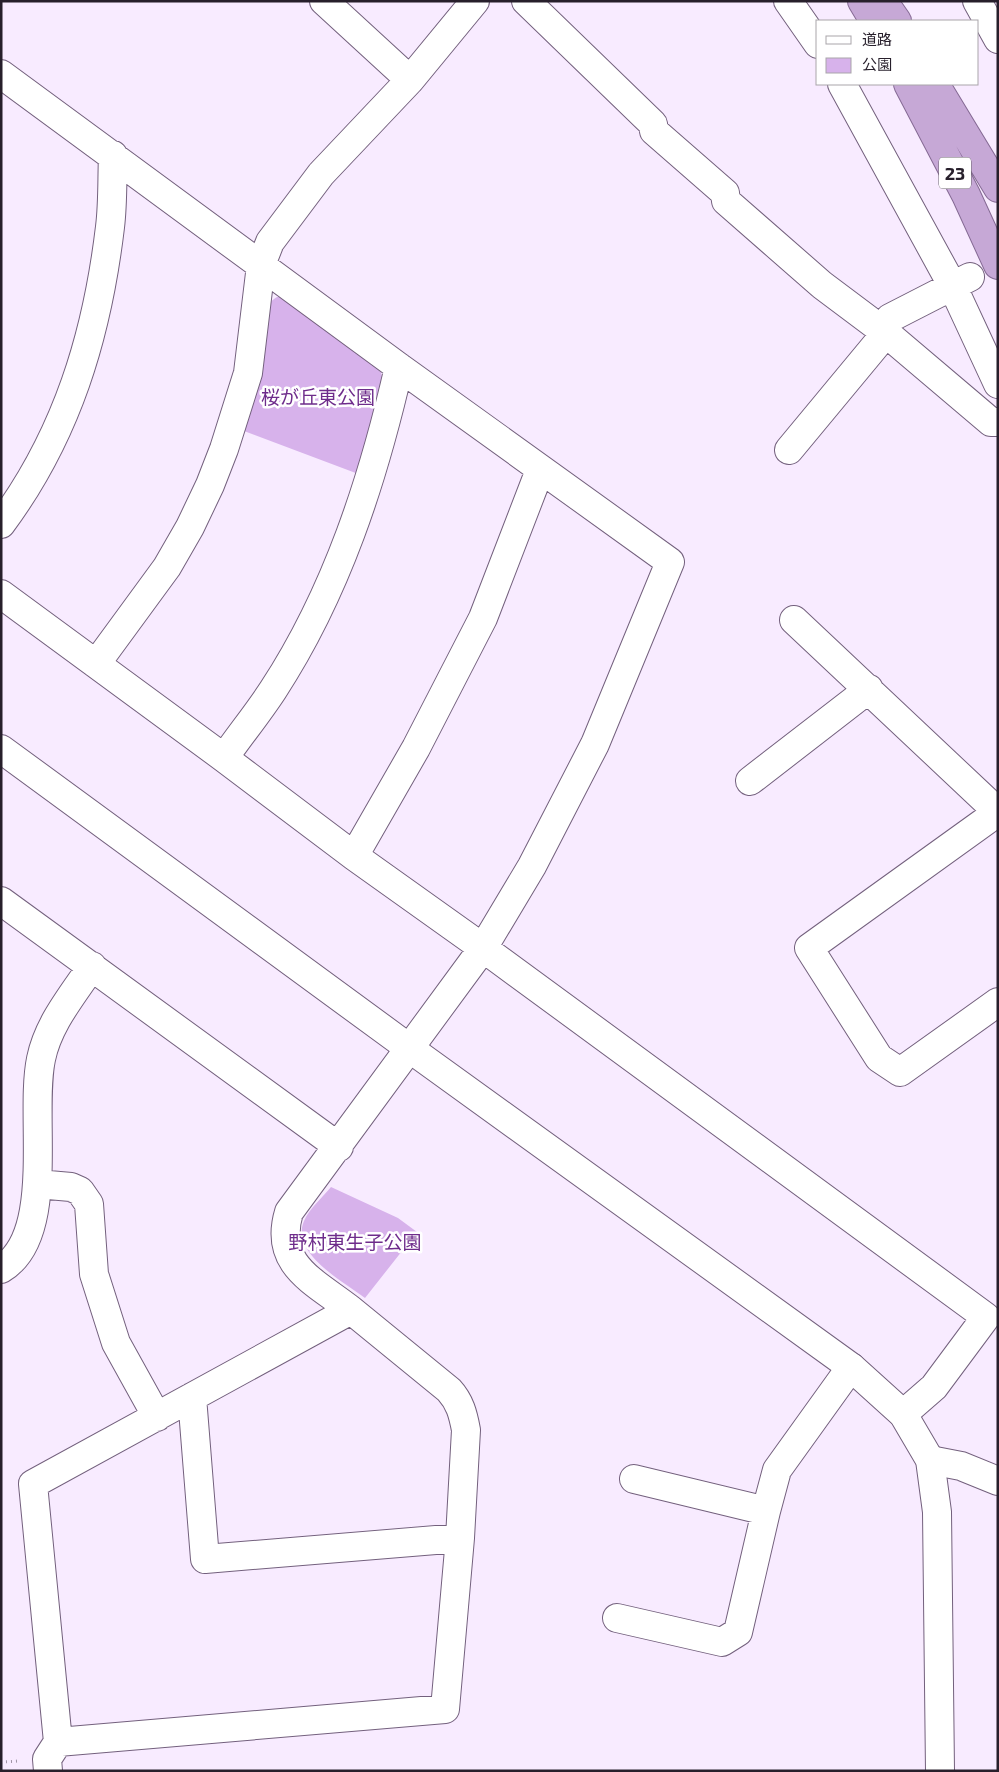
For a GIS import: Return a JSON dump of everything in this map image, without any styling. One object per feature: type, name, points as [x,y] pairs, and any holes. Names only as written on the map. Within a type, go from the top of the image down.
[{"type":"highway","points":[[862,1],[873,20]]},
{"type":"highway","points":[[883,1],[896,20]]},
{"type":"highway","name":"23","points":[[909,85],[966,195],[998,265]]},
{"type":"highway","name":"23","points":[[936,85],[998,188]]},
{"type":"street","points":[[324,1],[410,80]]},
{"type":"street","points":[[96,664],[167,567],[190,527],[217,467],[248,373],[261,265],[270,242],[321,174],[410,80],[475,1]]},
{"type":"street","points":[[526,1],[653,124],[654,130],[725,193],[726,201],[822,286],[886,334],[991,422],[998,422]]},
{"type":"street","points":[[788,1],[816,41]]},
{"type":"street","points":[[977,1],[998,39]]},
{"type":"street","points":[[1,74],[113,154],[540,470],[670,562],[596,744],[532,866],[483,948],[290,1212],[285,1238],[292,1261],[299,1270],[351,1310],[457,1398],[464,1415],[466,1430],[460,1538],[446,1709],[58,1742]]},
{"type":"street","points":[[843,85],[961,281],[998,384]]},
{"type":"street","points":[[1,524],[42,463],[65,412],[81,367],[102,284],[110,225],[113,154]]},
{"type":"street","points":[[790,450],[886,334],[890,318],[961,281]]},
{"type":"street","points":[[224,758],[273,689],[309,627],[346,546],[382,442],[399,367]]},
{"type":"street","points":[[354,856],[416,748],[483,618],[540,470]]},
{"type":"street","points":[[1,594],[354,856],[483,948],[986,1317],[934,1387],[903,1414]]},
{"type":"street","points":[[794,620],[998,812],[809,948],[879,1058],[900,1072],[998,1002]]},
{"type":"street","points":[[750,781],[869,689]]},
{"type":"street","points":[[1,749],[409,1048],[851,1367],[903,1414],[930,1460],[937,1512],[940,1771]]},
{"type":"street","points":[[1,901],[339,1147]]},
{"type":"street","points":[[1,1269],[10,1264],[27,1239],[33,1222],[37,1184],[36,1098],[41,1058],[48,1034],[92,966]]},
{"type":"street","points":[[37,1184],[71,1186],[80,1191],[89,1204],[94,1274],[116,1342],[157,1417]]},
{"type":"street","points":[[48,1771],[47,1759],[58,1742],[33,1484],[351,1310]]},
{"type":"street","points":[[617,1618],[722,1642],[738,1632],[777,1470],[851,1367]]},
{"type":"street","points":[[192,1397],[205,1558],[460,1538]]},
{"type":"street","points":[[930,1460],[961,1466],[998,1481]]},
{"type":"street","points":[[634,1479],[766,1510]]},
{"type":"green space","name":"桜が丘東公園","points":[[277,297],[286,297],[380,369],[383,380],[361,475],[244,431],[264,354],[268,328],[268,307]]},
{"type":"green space","name":"野村東生子公園","points":[[331,1187],[398,1218],[417,1232],[365,1298],[321,1266],[305,1244],[302,1233],[304,1221]]}]
